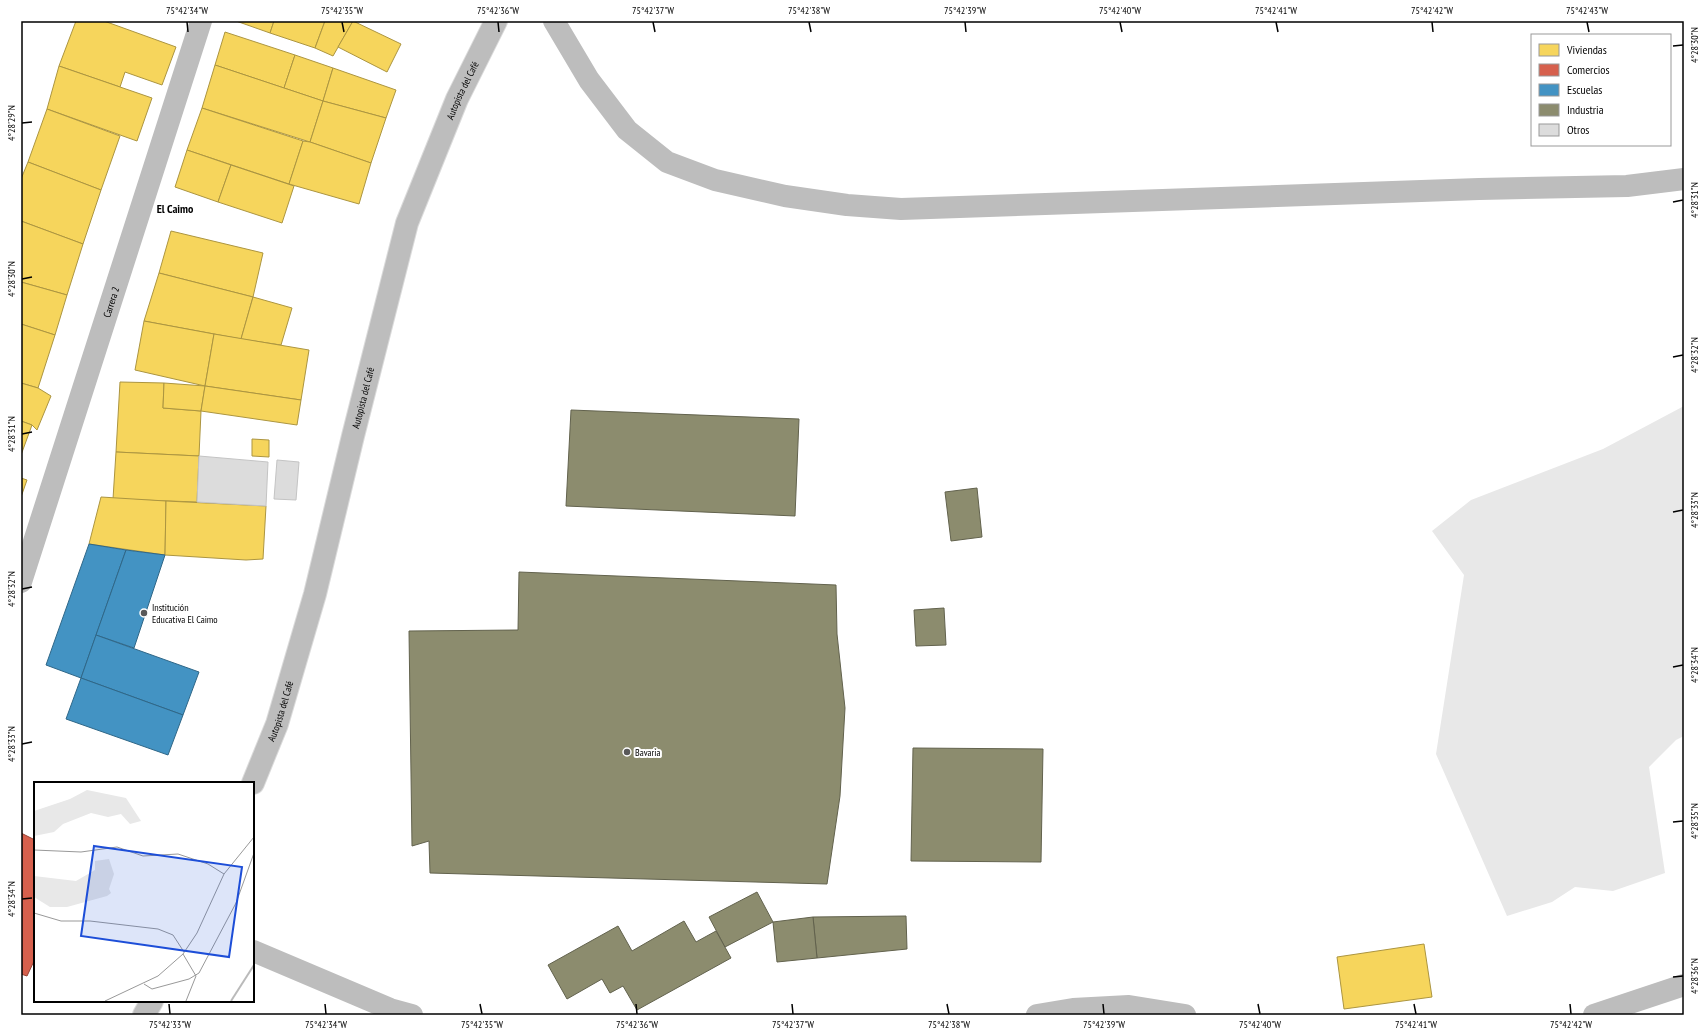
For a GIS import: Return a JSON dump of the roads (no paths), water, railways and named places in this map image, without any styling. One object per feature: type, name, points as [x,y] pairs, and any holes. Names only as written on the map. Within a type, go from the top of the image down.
[{"type":"main road","name":"Carrera 2","points":[[21,582],[201,21]]},
{"type":"main road","name":"Autopista del Café","points":[[253,782],[276,724],[315,594],[407,223],[457,99],[496,21]]},
{"type":"main road","points":[[554,21],[590,80],[627,130],[667,162],[715,180],[784,196],[847,205],[901,209],[947,208],[1479,189],[1627,186],[1684,179]]},
{"type":"main road","points":[[254,951],[390,1009],[412,1015]]},
{"type":"main road","points":[[1594,1015],[1684,985]]},
{"type":"main road","points":[[144,1015],[151,1002]]},
{"type":"main road","points":[[1037,1015],[1073,1008],[1129,1006],[1185,1015]]},
{"type":"place","name":"Institución Educativa El Caimo","points":[[144,613]]},
{"type":"place","name":"Bavaria","points":[[627,752]]},
{"type":"district","name":"El Caimo","points":[[175,208]]}]
